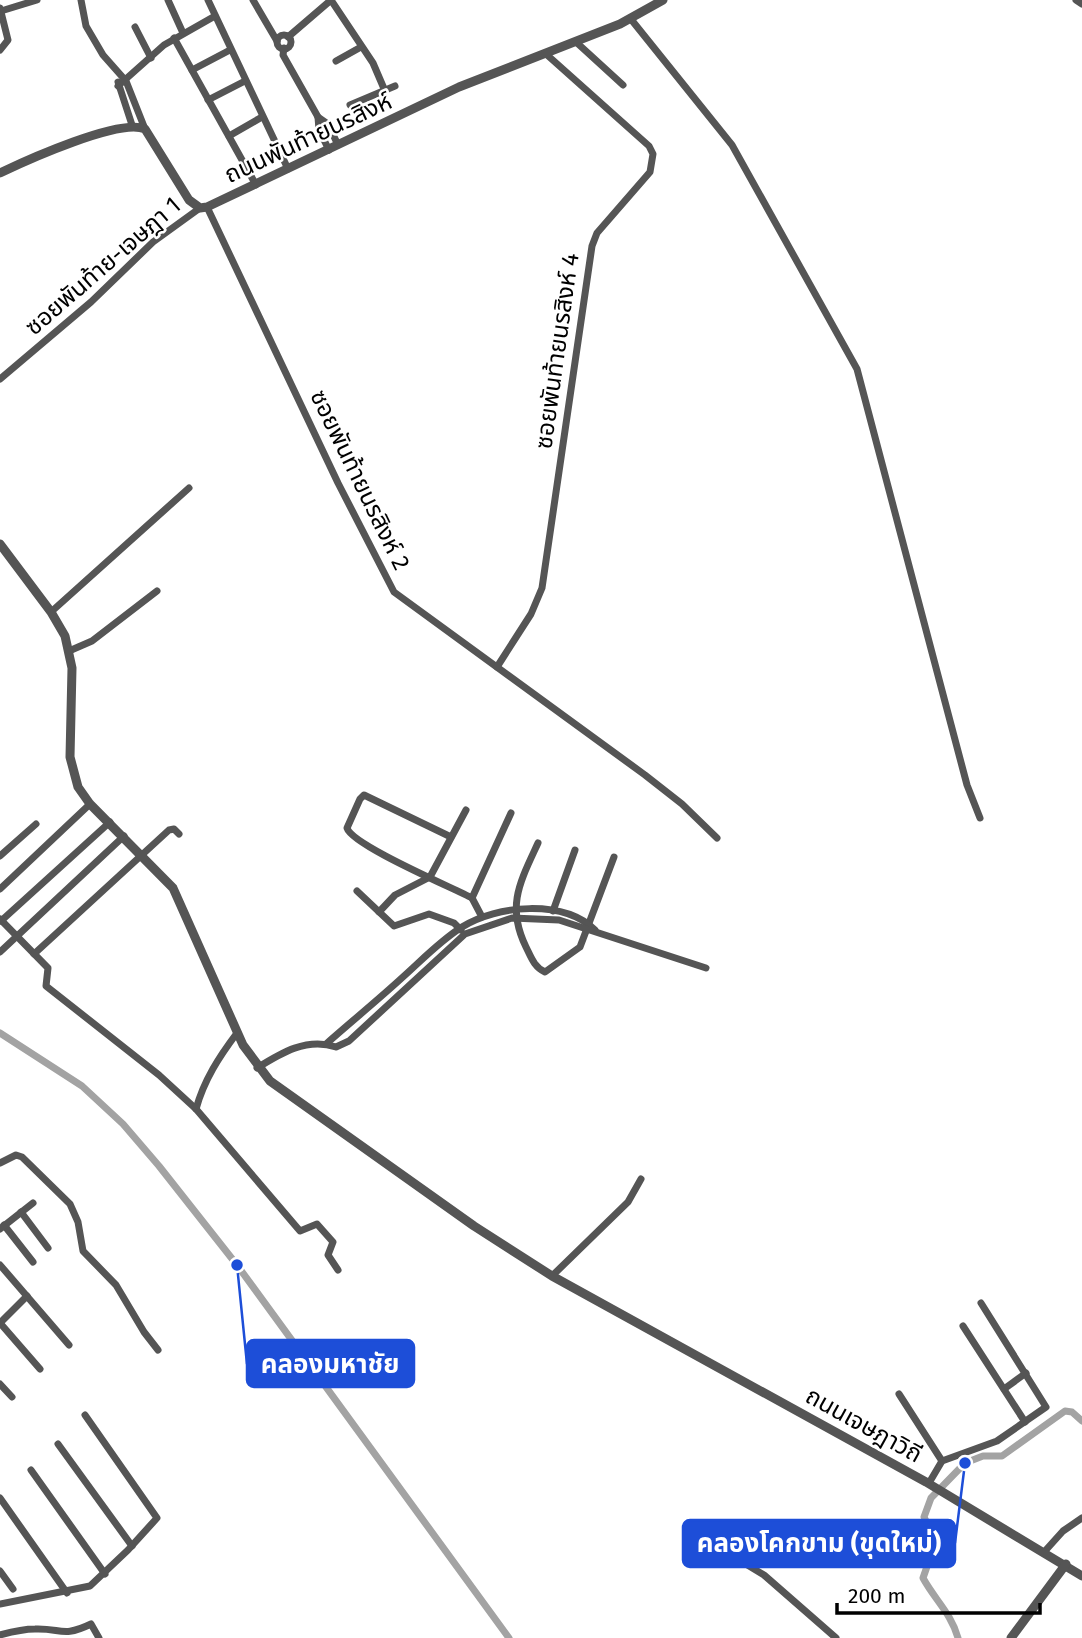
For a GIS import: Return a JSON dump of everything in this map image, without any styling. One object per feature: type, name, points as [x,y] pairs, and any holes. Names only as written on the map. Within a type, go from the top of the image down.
[{"type":"street","points":[[0,50],[8,40],[0,9],[37,0]]},
{"type":"street","points":[[81,0],[86,26],[117,74],[126,81],[145,129],[182,192],[203,208]]},
{"type":"street","points":[[168,0],[183,33]]},
{"type":"street","points":[[208,0],[244,82],[288,169]]},
{"type":"street","points":[[253,0],[284,48],[284,55],[318,117],[319,130],[334,148]]},
{"type":"street","points":[[288,37],[331,0],[385,91]]},
{"type":"street","name":"ถนนพันท้ายนรสิงห์","points":[[203,208],[458,87],[576,42],[663,0]]},
{"type":"street","points":[[1076,0],[1082,4]]},
{"type":"street","points":[[118,86],[174,38],[215,16]]},
{"type":"street","points":[[630,18],[732,145],[857,369],[967,785],[980,818]]},
{"type":"street","points":[[135,27],[151,58]]},
{"type":"street","points":[[277,41],[282,36],[288,37]]},
{"type":"street","points":[[284,48],[290,46],[288,37]]},
{"type":"street","points":[[174,38],[256,185]]},
{"type":"street","points":[[576,42],[623,85]]},
{"type":"street","points":[[336,61],[361,47]]},
{"type":"street","points":[[192,71],[230,50]]},
{"type":"street","name":"ซอยพันท้ายนรสิงห์ 4","points":[[497,667],[528,621],[542,588],[592,246],[597,233],[654,164],[649,146],[546,54]]},
{"type":"street","points":[[117,74],[118,86],[132,125]]},
{"type":"street","points":[[208,100],[244,82]]},
{"type":"street","points":[[350,105],[396,86]]},
{"type":"street","points":[[229,136],[262,117]]},
{"type":"street","points":[[0,173],[49,152],[132,125],[145,129]]},
{"type":"street","name":"ซอยพันท้ายนรสิงห์ 2","points":[[203,208],[388,583],[402,599],[682,804],[717,838]]},
{"type":"street","name":"ซอยพันท้าย-เจษฎา 1","points":[[0,379],[91,302],[152,242],[203,208]]},
{"type":"street","points":[[51,612],[189,488]]},
{"type":"street","points":[[0,544],[51,612],[69,651],[72,668],[70,757],[78,787],[90,804],[0,889]]},
{"type":"street","points":[[69,651],[92,641],[157,591]]},
{"type":"street","points":[[451,837],[364,795],[347,828],[351,836],[472,898],[482,917]]},
{"type":"street","name":"ถนนเจษฎาวิถี","points":[[90,804],[167,880],[178,898],[237,1032],[257,1068],[279,1089],[474,1226],[552,1276],[929,1483],[1045,1551],[1082,1576]]},
{"type":"street","points":[[379,912],[395,895],[430,877],[466,810]]},
{"type":"street","points":[[472,898],[510,813]]},
{"type":"street","points":[[110,822],[1,920],[49,971],[46,986],[159,1075],[197,1110],[300,1231],[317,1224],[331,1239],[333,1246],[328,1255],[338,1270]]},
{"type":"street","points":[[0,856],[36,824]]},
{"type":"street","points":[[34,954],[169,830],[179,834]]},
{"type":"street","points":[[0,952],[124,836]]},
{"type":"street","points":[[538,843],[515,914],[533,962],[545,972],[580,947],[591,928],[614,858]]},
{"type":"street","points":[[553,911],[575,850]]},
{"type":"street","points":[[357,891],[394,926],[429,914],[462,931]]},
{"type":"street","points":[[326,1044],[482,917],[553,911],[591,928],[706,968]]},
{"type":"street","points":[[257,1068],[287,1050],[326,1044],[336,1047],[349,1041],[462,931],[515,914],[591,928]]},
{"type":"street","points":[[197,1110],[201,1091],[219,1057],[237,1032]]},
{"type":"street","points":[[0,1163],[16,1155],[22,1157],[70,1204],[78,1222],[83,1251],[116,1285],[158,1350]]},
{"type":"street","points":[[552,1276],[632,1198],[641,1179]]},
{"type":"street","points":[[33,1203],[2,1227],[33,1262]]},
{"type":"street","points":[[21,1212],[48,1248]]},
{"type":"street","points":[[0,1265],[69,1345]]},
{"type":"street","points":[[27,1296],[0,1323],[40,1369]]},
{"type":"street","points":[[929,1483],[942,1461],[990,1444],[1046,1407],[981,1303]]},
{"type":"street","points":[[963,1326],[1025,1422]]},
{"type":"street","points":[[1003,1389],[1026,1373]]},
{"type":"street","points":[[0,1384],[12,1397]]},
{"type":"street","points":[[899,1394],[942,1461]]},
{"type":"street","points":[[0,1604],[67,1593],[90,1586],[105,1574],[157,1518],[85,1415]]},
{"type":"street","points":[[58,1444],[132,1546]]},
{"type":"street","points":[[31,1470],[105,1574]]},
{"type":"street","points":[[0,1498],[67,1593]]},
{"type":"street","points":[[1045,1551],[1063,1531],[1082,1518]]},
{"type":"street","points":[[736,1558],[764,1576],[836,1638]]},
{"type":"street","points":[[1012,1638],[1066,1564]]},
{"type":"street","points":[[0,1571],[13,1589]]},
{"type":"street","points":[[0,1635],[12,1635],[37,1628],[57,1636],[74,1633],[91,1624],[99,1638]]},
{"type":"waterway","points":[[0,1033],[82,1086],[123,1124],[159,1166],[237,1265],[509,1638]]},
{"type":"waterway","points":[[958,1638],[947,1614],[923,1578],[931,1555],[929,1527],[924,1517],[931,1498],[965,1463],[983,1456],[1002,1456],[1065,1411],[1072,1412],[1082,1421]]},
{"type":"place","name":"คลองมหาชัย","points":[[237,1265]]},
{"type":"place","name":"คลองโคกขาม (ขุดใหม่)","points":[[965,1463]]}]
